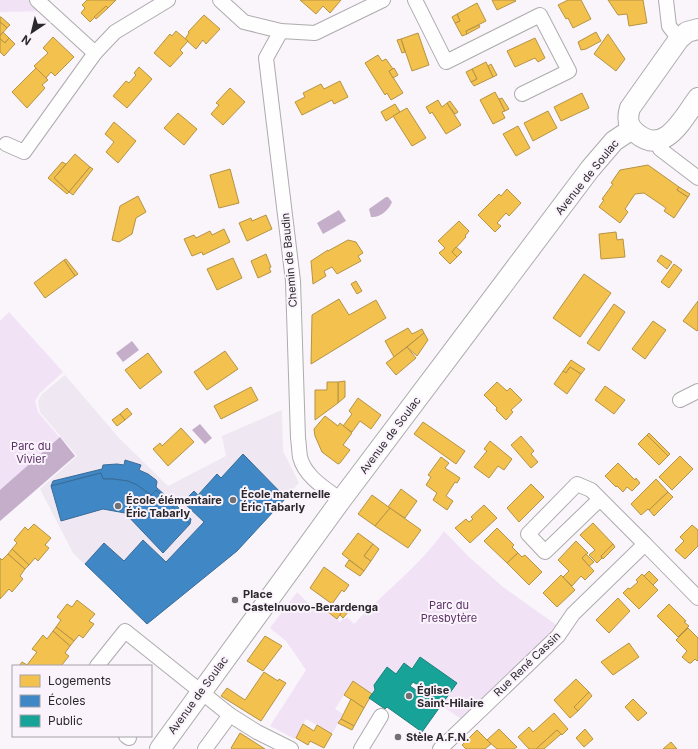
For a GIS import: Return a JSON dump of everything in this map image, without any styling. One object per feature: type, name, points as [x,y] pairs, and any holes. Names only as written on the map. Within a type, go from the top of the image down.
[{"type":"main road","points":[[698,29],[687,32],[679,39],[630,108],[628,121],[632,130],[641,137],[649,140],[664,139],[673,133],[698,98]]},
{"type":"main road","name":"Avenue de Soulac","points":[[160,749],[341,500],[590,169],[614,141],[632,130]]},
{"type":"street","points":[[6,144],[24,152],[95,53],[115,32],[168,0]]},
{"type":"street","points":[[220,0],[244,22],[281,31],[315,34],[383,0]]},
{"type":"street","points":[[415,0],[446,62],[540,15],[569,70],[522,94]]},
{"type":"street","points":[[666,0],[669,26],[679,39]]},
{"type":"street","points":[[42,2],[95,53]]},
{"type":"street","name":"Chemin de Baudin","points":[[281,31],[266,58],[293,281],[298,438],[301,458],[308,472],[324,489],[341,500]]},
{"type":"street","points":[[656,140],[660,149],[698,178]]},
{"type":"street","points":[[680,400],[698,391]]},
{"type":"street","points":[[600,499],[545,552],[528,534],[577,484],[591,490],[600,499],[645,544],[698,598]]},
{"type":"street","name":"Rue René Cassin","points":[[440,749],[558,636],[573,614],[645,544]]},
{"type":"street","points":[[99,665],[125,631],[230,715],[257,732],[291,749]]},
{"type":"street","points":[[205,749],[230,715]]},
{"type":"street","points":[[361,749],[381,716]]},
{"type":"shaded area","points":[[388,197],[392,202],[389,208],[381,215],[371,217],[369,209]]},
{"type":"shaded area","points":[[339,210],[346,221],[323,234],[317,223]]},
{"type":"shaded area","points":[[132,341],[139,350],[123,362],[116,353]]},
{"type":"shaded area","name":"École élémentaire Éric Tabarly","points":[[65,375],[119,438],[168,486],[226,456],[222,436],[282,410],[283,451],[299,483],[237,551],[147,624],[73,553],[40,489],[77,456],[40,412],[38,401],[42,394]]},
{"type":"shaded area","points":[[200,424],[212,438],[205,444],[192,430]]},
{"type":"shaded area","points":[[60,437],[75,456],[0,521],[0,490]]},
{"type":"green space","points":[[0,0],[50,0],[54,11],[0,12]]},
{"type":"green space","name":"Parc du Vivier","points":[[9,312],[63,372],[40,393],[35,401],[38,412],[75,456],[0,521],[0,321]]},
{"type":"green space","name":"Parc du Presbytère","points":[[444,531],[468,556],[503,587],[562,629],[461,719],[441,705],[457,683],[420,657],[412,669],[404,663],[396,674],[386,667],[374,684],[375,690],[372,694],[353,681],[335,709],[343,714],[332,734],[306,719],[295,739],[270,726],[306,670],[286,641],[270,628],[297,592],[317,612],[322,606],[340,622],[343,618],[345,619],[347,617],[354,624],[424,556]]},
{"type":"building: Logements","points":[[87,0],[116,0],[108,8],[106,6],[90,22],[81,13],[85,8],[82,5]]},
{"type":"building: Logements","points":[[300,0],[341,0],[330,13],[323,6],[316,14]]},
{"type":"building: Logements","points":[[492,0],[515,0],[516,1],[497,10]]},
{"type":"building: Logements","points":[[568,0],[581,0],[591,19],[573,28],[568,18],[566,19],[558,5]]},
{"type":"building: Logements","points":[[608,0],[643,0],[647,23],[629,26],[627,14],[618,15]]},
{"type":"building: Logements","points":[[477,3],[486,21],[466,31],[467,34],[462,36],[455,23],[460,21],[457,14]]},
{"type":"building: Logements","points":[[106,6],[108,8],[96,19],[94,17]]},
{"type":"building: Logements","points":[[457,14],[460,21],[455,23],[452,17]]},
{"type":"building: Logements","points":[[204,15],[220,29],[206,44],[203,40],[196,49],[185,39],[189,33],[188,32]]},
{"type":"building: Logements","points":[[0,17],[10,25],[7,28],[0,22]]},
{"type":"building: Logements","points":[[0,22],[7,28],[0,36]]},
{"type":"building: Logements","points":[[479,25],[480,27],[467,34],[466,31]]},
{"type":"building: Logements","points":[[176,31],[188,41],[180,50],[183,53],[170,67],[154,53],[170,34],[172,36]]},
{"type":"building: Logements","points":[[3,32],[9,38],[5,43],[0,39]]},
{"type":"building: Logements","points":[[596,32],[601,41],[581,50],[578,42]]},
{"type":"building: Logements","points":[[418,33],[429,65],[412,71],[401,39]]},
{"type":"building: Logements","points":[[608,34],[625,59],[616,71],[594,54]]},
{"type":"building: Logements","points":[[53,37],[74,57],[55,76],[51,72],[46,78],[34,66],[48,53],[43,48]]},
{"type":"building: Logements","points":[[9,38],[15,44],[4,56],[0,52],[0,39],[5,43]]},
{"type":"building: Logements","points":[[535,38],[545,58],[538,62],[535,58],[515,67],[507,51]]},
{"type":"building: Logements","points":[[401,39],[405,52],[402,53],[397,40]]},
{"type":"building: Logements","points":[[378,55],[382,61],[386,59],[393,69],[389,71],[403,93],[391,100],[387,93],[385,95],[365,63]]},
{"type":"building: Logements","points":[[486,62],[493,77],[474,86],[471,82],[477,79],[472,69]]},
{"type":"building: Logements","points":[[491,64],[497,75],[493,77],[488,66]]},
{"type":"building: Logements","points":[[139,67],[152,79],[127,108],[113,96],[126,81],[129,83],[136,75],[134,73]]},
{"type":"building: Logements","points":[[36,68],[48,80],[42,85],[45,88],[27,108],[12,92]]},
{"type":"building: Logements","points":[[394,68],[398,75],[393,78],[389,71]]},
{"type":"building: Logements","points":[[472,69],[477,79],[471,82],[466,72]]},
{"type":"building: Logements","points":[[340,81],[348,97],[334,104],[332,100],[302,115],[295,102],[305,97],[303,93],[321,84],[324,89]]},
{"type":"building: Logements","points":[[230,88],[245,102],[223,125],[211,114],[219,105],[216,103]]},
{"type":"building: Logements","points":[[495,92],[505,111],[502,112],[505,118],[493,124],[480,100]]},
{"type":"building: Logements","points":[[582,93],[589,108],[561,121],[554,107]]},
{"type":"building: Logements","points":[[502,98],[509,109],[505,111],[499,99]]},
{"type":"building: Logements","points":[[438,100],[442,107],[447,103],[461,125],[446,134],[432,112],[430,114],[426,107]]},
{"type":"building: Logements","points":[[450,101],[458,112],[455,114],[447,103]]},
{"type":"building: Logements","points":[[395,104],[400,112],[386,121],[381,112]]},
{"type":"building: Logements","points":[[407,108],[426,138],[412,146],[393,116]]},
{"type":"building: Logements","points":[[548,111],[557,128],[533,141],[524,123]]},
{"type":"building: Logements","points":[[178,113],[197,129],[184,145],[164,128]]},
{"type":"building: Logements","points":[[114,122],[136,141],[118,163],[106,152],[114,142],[105,134]]},
{"type":"building: Logements","points":[[518,126],[530,148],[516,156],[503,134]]},
{"type":"building: Logements","points":[[75,154],[90,167],[69,192],[54,178]]},
{"type":"building: Logements","points":[[62,162],[66,164],[54,178],[69,192],[67,194],[48,178]]},
{"type":"building: Logements","points":[[648,165],[679,187],[677,190],[688,197],[674,218],[664,211],[666,208],[644,193],[635,194],[625,209],[628,212],[620,223],[599,207],[604,200],[602,199],[613,184],[611,183],[620,170]]},
{"type":"building: Logements","points":[[90,167],[93,169],[73,195],[69,192]]},
{"type":"building: Logements","points":[[230,169],[239,203],[219,208],[210,175]]},
{"type":"building: Logements","points":[[679,187],[690,194],[688,197],[677,190]]},
{"type":"building: Logements","points":[[507,189],[521,203],[509,216],[506,213],[497,223],[501,226],[495,232],[478,215],[499,194],[501,196]]},
{"type":"building: Logements","points":[[138,196],[146,212],[136,218],[132,234],[119,242],[112,240],[120,206]]},
{"type":"building: Logements","points":[[266,215],[272,229],[247,241],[239,223],[251,218],[252,221]]},
{"type":"building: Logements","points":[[459,221],[469,231],[465,236],[466,237],[452,252],[457,257],[450,264],[439,253],[445,248],[438,241]]},
{"type":"building: Logements","points":[[224,229],[230,242],[203,255],[202,252],[192,256],[184,239],[194,235],[196,238],[210,231],[212,235]]},
{"type":"building: Logements","points":[[616,232],[617,240],[623,239],[625,257],[601,259],[599,234]]},
{"type":"building: Logements","points":[[348,240],[356,242],[363,253],[358,256],[361,261],[337,274],[332,267],[324,271],[326,276],[313,284],[311,261]]},
{"type":"building: Logements","points":[[456,247],[462,252],[457,257],[452,252]]},
{"type":"building: Logements","points":[[266,254],[271,267],[269,268],[271,272],[258,278],[251,261]]},
{"type":"building: Logements","points":[[661,255],[672,262],[667,269],[657,261]]},
{"type":"building: Logements","points":[[233,258],[242,278],[217,290],[207,269]]},
{"type":"building: Logements","points":[[66,259],[78,274],[75,276],[64,260]]},
{"type":"building: Logements","points":[[64,260],[75,276],[45,298],[34,283]]},
{"type":"building: Logements","points":[[674,264],[682,270],[669,288],[661,282]]},
{"type":"building: Logements","points":[[584,274],[611,293],[580,337],[553,318]]},
{"type":"building: Logements","points":[[356,281],[362,291],[357,294],[351,284]]},
{"type":"building: Logements","points":[[339,299],[349,315],[376,300],[386,318],[311,364],[312,315]]},
{"type":"building: Logements","points":[[698,301],[698,330],[697,331],[683,321]]},
{"type":"building: Logements","points":[[614,304],[625,312],[599,351],[587,343]]},
{"type":"building: Logements","points":[[653,321],[666,330],[645,359],[632,349]]},
{"type":"building: Logements","points":[[408,328],[412,334],[422,329],[424,333],[394,357],[385,341]]},
{"type":"building: Logements","points":[[424,333],[428,340],[417,356],[407,347]]},
{"type":"building: Logements","points":[[407,347],[416,358],[396,375],[386,363]]},
{"type":"building: Logements","points":[[225,351],[238,369],[207,390],[194,372]]},
{"type":"building: Logements","points":[[148,353],[162,372],[140,389],[125,370]]},
{"type":"building: Logements","points":[[571,360],[585,369],[581,374],[570,367],[566,373],[563,371]]},
{"type":"building: Logements","points":[[570,367],[581,374],[567,394],[554,384],[563,371],[566,373]]},
{"type":"building: Logements","points":[[345,381],[345,397],[338,403],[338,382]]},
{"type":"building: Logements","points":[[327,382],[338,382],[338,403],[315,420],[315,390],[327,390]]},
{"type":"building: Logements","points":[[497,382],[507,391],[510,388],[522,400],[511,410],[513,412],[506,420],[484,395]]},
{"type":"building: Logements","points":[[605,386],[625,400],[614,414],[595,400]]},
{"type":"building: Logements","points":[[251,387],[258,400],[221,419],[214,406]]},
{"type":"building: Logements","points":[[358,398],[381,415],[371,429],[360,421],[352,432],[343,426],[352,414],[349,411]]},
{"type":"building: Logements","points":[[127,408],[132,414],[125,420],[120,414]]},
{"type":"building: Logements","points":[[120,414],[125,420],[117,426],[112,420]]},
{"type":"building: Logements","points":[[325,416],[338,426],[340,423],[352,433],[343,445],[350,450],[338,464],[322,452],[315,436],[314,429]]},
{"type":"building: Logements","points":[[423,422],[465,451],[456,464],[414,434]]},
{"type":"building: Logements","points":[[181,428],[194,442],[168,466],[153,449],[160,443],[162,446]]},
{"type":"building: Logements","points":[[649,433],[670,454],[668,456],[647,435]]},
{"type":"building: Logements","points":[[647,435],[668,456],[659,465],[638,444]]},
{"type":"building: Logements","points":[[521,436],[534,451],[531,454],[538,462],[531,468],[511,445]]},
{"type":"building: Logements","points":[[490,441],[512,459],[504,470],[498,466],[489,478],[474,467],[487,451],[484,449]]},
{"type":"building: Logements","points":[[680,456],[693,469],[672,490],[659,477]]},
{"type":"building: Logements","points":[[441,457],[449,463],[445,468],[460,478],[457,483],[455,482],[446,496],[453,501],[447,510],[433,500],[437,493],[426,485],[431,477],[428,475]]},
{"type":"building: Logements","points":[[618,463],[640,483],[632,491],[627,487],[623,492],[605,476]]},
{"type":"building: Logements","points":[[656,479],[668,492],[649,510],[648,509],[641,515],[631,504]]},
{"type":"building: Logements","points":[[531,484],[544,497],[519,522],[507,508]]},
{"type":"building: Logements","points":[[401,489],[417,501],[405,518],[388,507]]},
{"type":"building: Logements","points":[[668,492],[673,497],[654,516],[649,510]]},
{"type":"building: Logements","points":[[372,495],[390,508],[375,526],[358,514]]},
{"type":"building: Logements","points":[[484,505],[497,518],[470,543],[455,528],[466,519],[469,522],[473,519],[471,517]]},
{"type":"building: Logements","points":[[390,508],[421,530],[408,548],[375,526]]},
{"type":"building: Logements","points":[[593,523],[613,544],[601,556],[602,558],[597,563],[589,555],[595,550],[580,535]]},
{"type":"building: Logements","points":[[34,524],[51,538],[45,545],[49,548],[38,561],[35,558],[29,565],[12,549],[17,543],[14,540],[25,527],[28,530]]},
{"type":"building: Logements","points":[[692,525],[698,530],[698,546],[685,559],[675,550],[684,541],[680,537]]},
{"type":"building: Logements","points":[[497,528],[514,545],[512,547],[518,553],[507,563],[484,541]]},
{"type":"building: Logements","points":[[358,533],[373,544],[364,556],[371,561],[364,571],[342,554]]},
{"type":"building: Logements","points":[[576,541],[588,553],[582,558],[594,571],[585,580],[581,576],[572,586],[563,577],[569,571],[558,560]]},
{"type":"building: Logements","points":[[373,544],[379,549],[371,561],[364,556]]},
{"type":"building: Logements","points":[[613,544],[615,547],[603,559],[601,556]]},
{"type":"building: Logements","points":[[12,549],[29,565],[25,569],[8,554]]},
{"type":"building: Logements","points":[[518,553],[522,557],[525,555],[542,572],[529,585],[507,563]]},
{"type":"building: Logements","points":[[8,554],[25,569],[20,576],[23,579],[12,592],[9,589],[0,599],[0,558],[2,560]]},
{"type":"building: Logements","points":[[586,554],[594,562],[589,566],[582,558]]},
{"type":"building: Logements","points":[[349,560],[364,571],[360,576],[345,566]]},
{"type":"building: Logements","points":[[324,567],[349,585],[344,592],[342,590],[332,604],[310,588]]},
{"type":"building: Logements","points":[[649,571],[658,580],[653,585],[644,576]]},
{"type":"building: Logements","points":[[642,574],[658,590],[639,609],[623,593],[638,582],[636,580]]},
{"type":"building: Logements","points":[[561,575],[575,590],[557,607],[543,593]]},
{"type":"building: Logements","points":[[618,598],[630,611],[609,633],[596,620]]},
{"type":"building: Logements","points":[[77,600],[95,614],[89,621],[94,624],[83,638],[79,635],[74,641],[56,627],[61,620],[57,617],[67,604],[72,607]]},
{"type":"building: Logements","points":[[669,604],[689,626],[678,637],[657,616]]},
{"type":"building: Logements","points":[[333,607],[341,613],[337,619],[328,612]]},
{"type":"building: Logements","points":[[345,608],[349,611],[343,618],[340,615]]},
{"type":"building: Logements","points":[[56,627],[74,641],[70,646],[53,631]]},
{"type":"building: Logements","points":[[688,628],[698,638],[698,660],[697,661],[695,659],[691,663],[682,657],[687,651],[676,640]]},
{"type":"building: Logements","points":[[53,631],[70,646],[65,653],[69,656],[62,665],[27,665],[37,652],[32,649],[43,635],[47,639]]},
{"type":"building: Logements","points":[[265,636],[282,646],[263,671],[247,661]]},
{"type":"building: Logements","points":[[629,643],[639,657],[613,675],[601,662]]},
{"type":"building: Logements","points":[[22,662],[27,665],[20,665]]},
{"type":"building: Logements","points":[[264,672],[278,681],[279,679],[286,683],[261,721],[221,696],[227,688],[245,700]]},
{"type":"building: Logements","points":[[576,679],[589,692],[574,707],[578,711],[570,718],[554,700]]},
{"type":"building: Logements","points":[[353,681],[372,694],[364,708],[344,695]]},
{"type":"building: Logements","points":[[589,692],[592,696],[578,711],[574,707]]},
{"type":"building: Logements","points":[[351,699],[364,708],[354,726],[341,719]]},
{"type":"building: Logements","points":[[633,699],[647,713],[638,721],[625,707]]},
{"type":"building: Logements","points":[[554,713],[568,729],[562,735],[557,730],[536,749],[529,749],[518,737],[529,727],[533,732]]},
{"type":"building: Logements","points":[[341,719],[354,726],[352,730],[338,723]]},
{"type":"building: Logements","points":[[303,724],[314,731],[317,725],[332,734],[324,748],[310,741],[308,745],[296,738]]},
{"type":"building: Logements","points":[[499,729],[517,747],[514,749],[497,749],[487,740]]},
{"type":"building: Logements","points":[[585,729],[593,739],[584,747],[576,738]]},
{"type":"building: Logements","points":[[477,730],[491,744],[485,749],[466,749],[462,745]]},
{"type":"building: Logements","points":[[557,730],[561,734],[544,749],[536,749]]},
{"type":"building: Logements","points":[[240,733],[265,749],[232,749],[231,748]]},
{"type":"building: Logements","points":[[671,742],[677,749],[663,749]]},
{"type":"building: Écoles","name":"École maternelle Éric Tabarly","points":[[243,454],[286,498],[237,551],[147,624],[85,564],[104,543],[124,561],[143,540],[166,562],[204,522],[183,502],[194,491],[198,495],[217,474],[221,478]]},
{"type":"building: Écoles","points":[[125,460],[141,465],[139,470],[156,480],[156,487],[191,519],[190,524],[156,490],[151,495],[137,485],[128,481],[103,479],[101,473],[51,486],[53,481],[102,469],[103,465],[124,465]]},
{"type":"building: Écoles","points":[[101,473],[103,479],[128,481],[137,485],[151,495],[156,490],[190,524],[163,553],[125,513],[103,509],[61,521],[51,486]]},
{"type":"building: Public","name":"Église Saint-Hilaire","points":[[420,657],[457,683],[422,732],[387,707],[385,709],[369,698],[375,690],[374,685],[387,667],[396,674],[404,663],[412,669]],"holes":[[[413,682],[425,690],[422,694],[410,686]]]},
{"type":"place","name":"École maternelle Éric Tabarly","points":[[233,500]]},
{"type":"place","name":"École élémentaire Éric Tabarly","points":[[118,506]]},
{"type":"place","name":"Place Castelnuovo-Berardenga","points":[[235,600]]},
{"type":"place","name":"Église Saint-Hilaire","points":[[409,696]]},
{"type":"place","name":"Stèle A.F.N.","points":[[398,737]]}]
